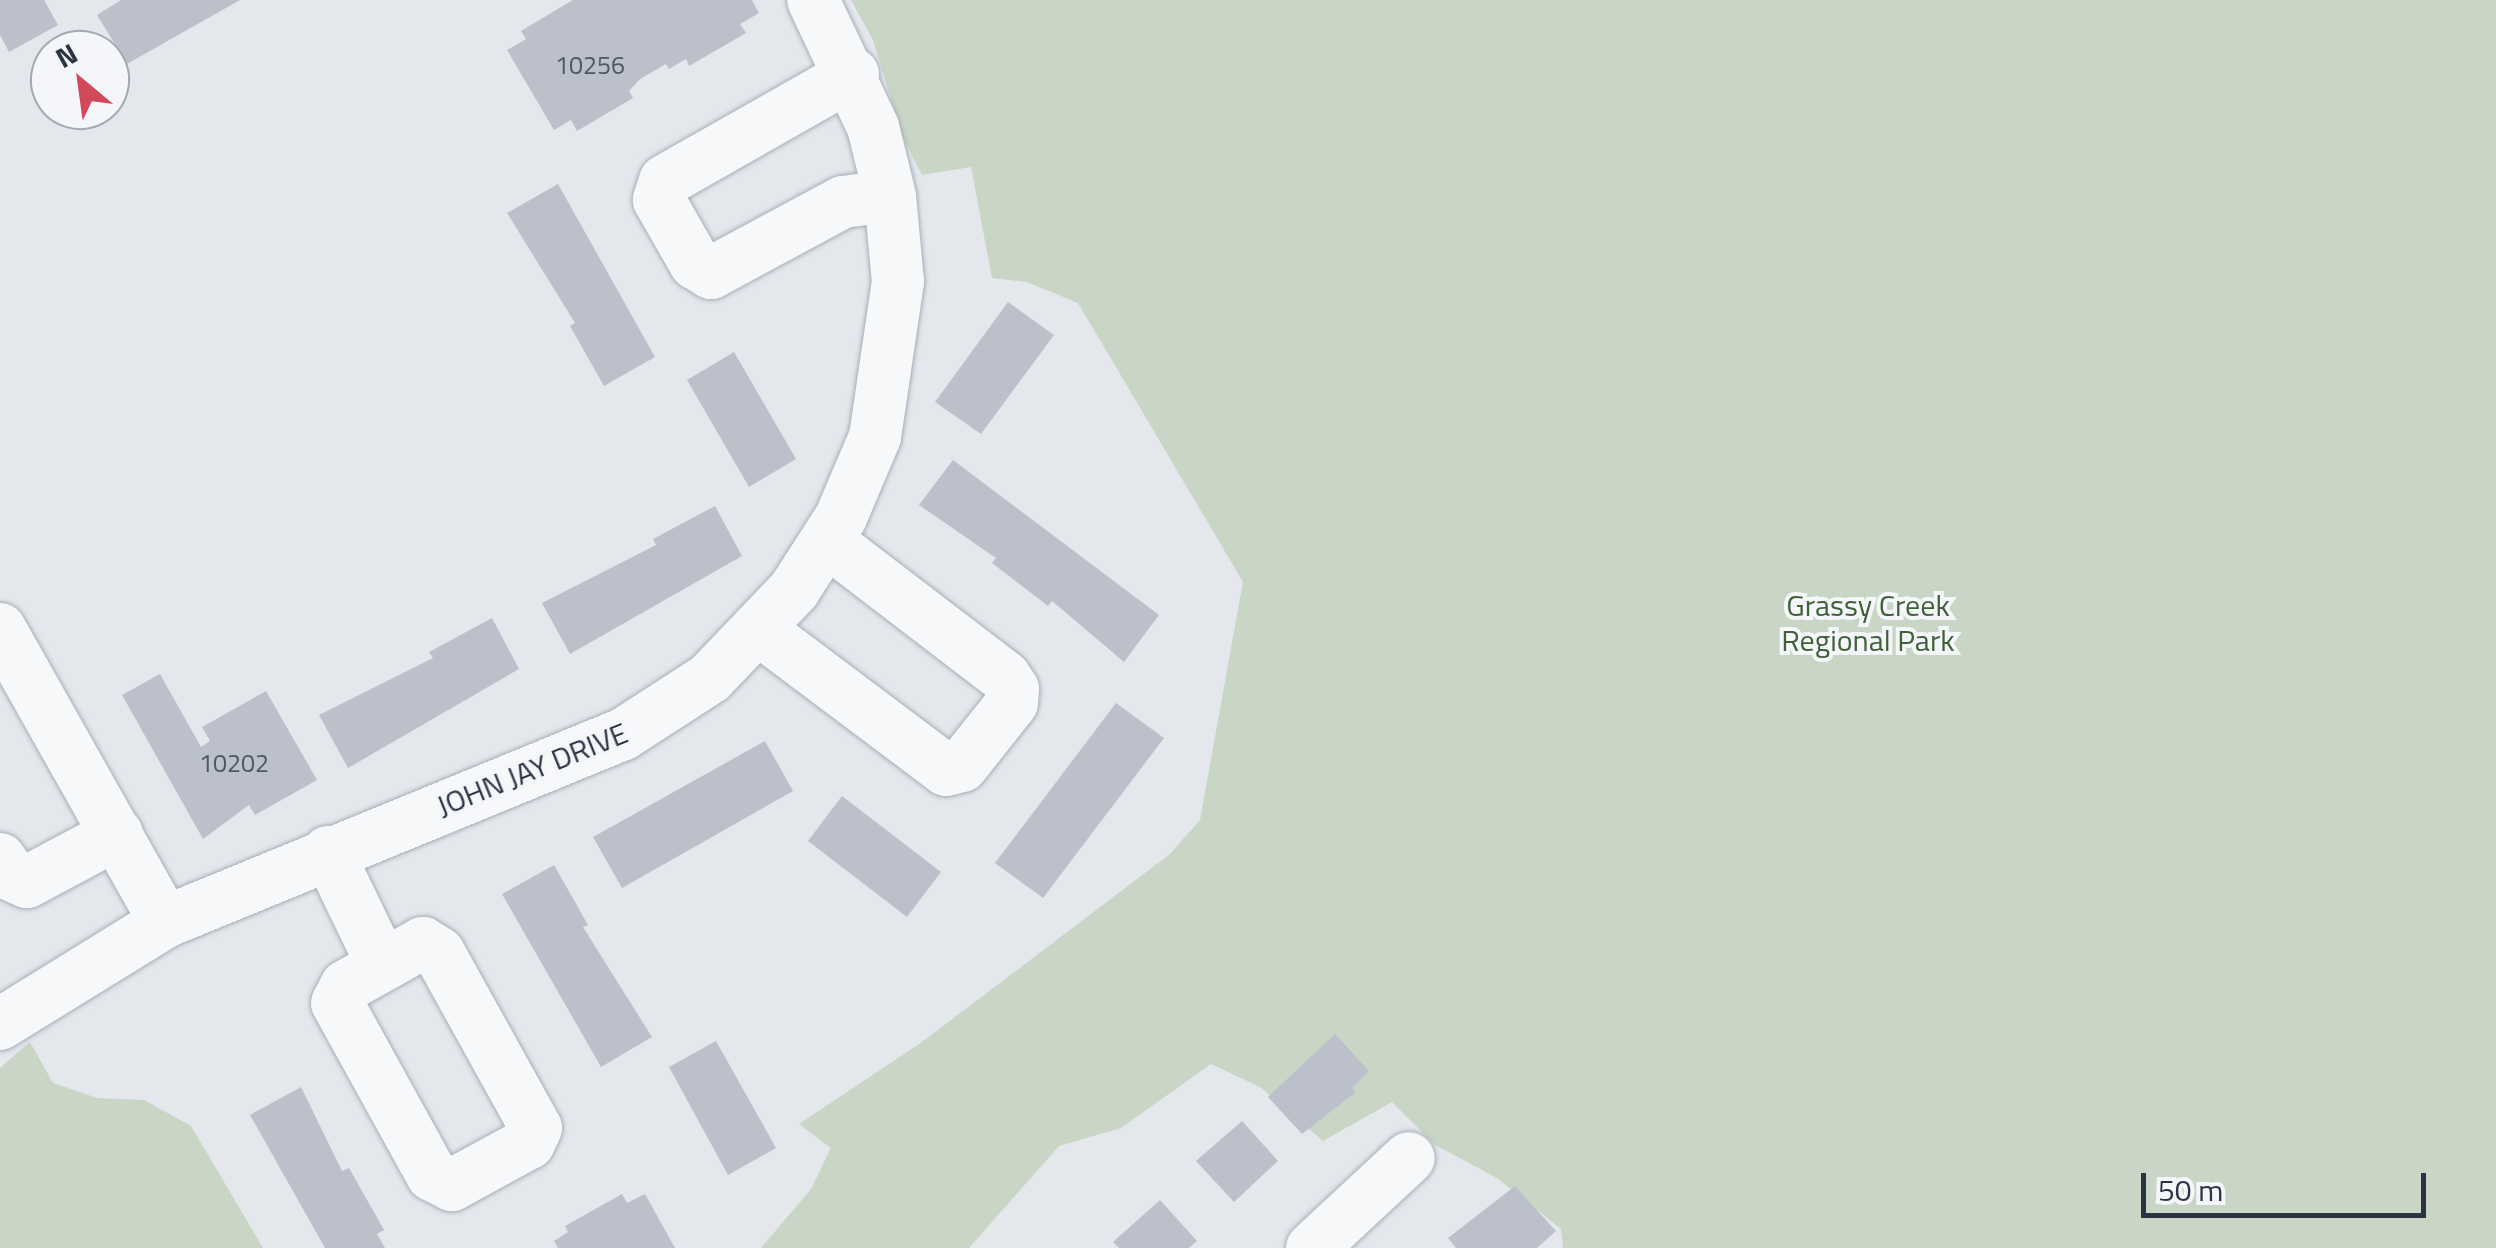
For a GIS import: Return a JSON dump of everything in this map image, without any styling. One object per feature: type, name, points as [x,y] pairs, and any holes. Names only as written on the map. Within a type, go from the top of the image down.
[{"type":"street","name":"JOHN JAY DRIVE","points":[[0,1024],[166,922],[328,852],[622,736],[682,700],[761,631],[827,541],[856,486],[884,403],[898,282],[890,196],[853,74],[813,0]]},
{"type":"street","points":[[853,74],[665,180],[659,200],[695,264],[712,273],[843,202],[890,196]]},
{"type":"street","points":[[761,631],[946,770],[962,766],[1012,704],[1014,690],[1005,678],[827,541]]},
{"type":"street","points":[[0,629],[166,922]]},
{"type":"street","points":[[0,859],[11,875],[27,882],[117,834]]},
{"type":"street","points":[[328,852],[382,964]]},
{"type":"street","points":[[1312,1248],[1409,1158]]},
{"type":"green space","name":"Grassy Creek Regional Park","points":[[851,0],[2496,0],[2496,1248],[1563,1248],[1561,1229],[1497,1178],[1435,1145],[1392,1102],[1323,1141],[1260,1087],[1211,1064],[1121,1128],[1059,1146],[969,1248],[761,1248],[811,1189],[831,1148],[799,1124],[922,1042],[1170,854],[1200,820],[1243,582],[1078,303],[1027,282],[992,278],[971,167],[922,175],[903,138],[873,40]]},
{"type":"green space","points":[[30,1042],[53,1083],[97,1098],[144,1100],[191,1126],[263,1248],[0,1248],[0,1068]]},
{"type":"building","points":[[0,0],[44,0],[58,25],[49,30],[30,30],[30,40],[9,52],[0,35]]},
{"type":"building","points":[[121,0],[240,0],[130,62],[130,30],[106,30],[97,15]]},
{"type":"building","points":[[573,0],[752,0],[759,13],[740,24],[746,33],[689,66],[686,59],[669,69],[666,64],[640,79],[629,91],[633,98],[577,131],[571,120],[554,130],[507,50],[526,39],[521,31]]},
{"type":"building","points":[[558,184],[655,357],[604,386],[570,326],[575,323],[507,213]]},
{"type":"building","points":[[1008,302],[1054,335],[981,434],[935,402]]},
{"type":"building","points":[[734,352],[796,459],[749,487],[687,380]]},
{"type":"building","points":[[953,460],[1159,615],[1124,662],[1052,601],[1048,606],[992,563],[996,558],[919,505]]},
{"type":"building","points":[[715,506],[742,556],[570,654],[542,603],[656,545],[653,539]]},
{"type":"building","points":[[492,618],[519,669],[348,768],[319,715],[433,658],[429,652]]},
{"type":"building","points":[[160,674],[201,747],[210,741],[202,727],[266,691],[317,780],[255,815],[249,805],[203,839],[122,695]]},
{"type":"building","points":[[1116,703],[1164,738],[1043,898],[995,863]]},
{"type":"building","points":[[765,741],[793,791],[622,888],[593,837]]},
{"type":"building","points":[[842,796],[941,872],[907,917],[808,841]]},
{"type":"building","points":[[554,865],[588,925],[583,927],[652,1037],[601,1067],[502,894]]},
{"type":"building","points":[[1335,1034],[1369,1071],[1352,1088],[1356,1092],[1302,1134],[1268,1097]]},
{"type":"building","points":[[716,1041],[776,1148],[728,1175],[669,1067]]},
{"type":"building","points":[[301,1087],[342,1171],[349,1168],[384,1230],[377,1234],[385,1248],[325,1248],[250,1115]]},
{"type":"building","points":[[1242,1121],[1278,1161],[1234,1202],[1196,1161]]},
{"type":"building","points":[[1515,1186],[1556,1231],[1537,1248],[1456,1248],[1448,1238]]},
{"type":"building","points":[[622,1194],[627,1203],[645,1194],[675,1248],[558,1248],[554,1241],[568,1232],[565,1226]]},
{"type":"building","points":[[1160,1200],[1197,1241],[1189,1248],[1119,1248],[1113,1242]]}]
